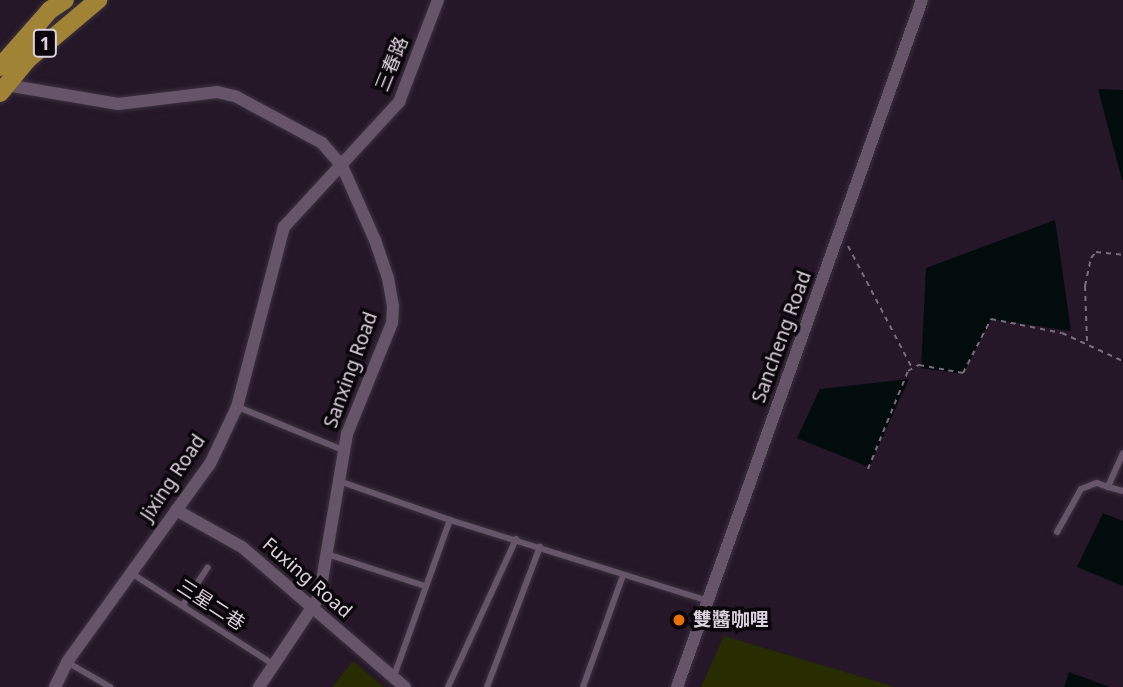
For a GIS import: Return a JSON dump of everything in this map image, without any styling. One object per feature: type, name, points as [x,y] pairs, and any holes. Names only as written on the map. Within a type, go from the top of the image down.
[{"type":"main road","name":"1","points":[[0,66],[50,10],[65,0]]},
{"type":"main road","name":"1","points":[[3,89],[28,59],[98,0]]},
{"type":"street","name":"三春路","points":[[342,166],[399,102],[438,0]]},
{"type":"street","name":"Sancheng Road","points":[[677,687],[922,0]]},
{"type":"street","name":"Sanxing Road","points":[[3,89],[118,104],[227,93],[322,143],[342,166],[375,240],[388,278],[393,306],[389,333],[351,421],[343,450],[319,597],[259,687]]},
{"type":"street","name":"Jixing Road","points":[[55,687],[67,662],[210,464],[237,407],[284,227],[342,166]]},
{"type":"street","name":"Fuxing Road","points":[[176,510],[242,547],[405,687]]},
{"type":"lane","points":[[237,407],[343,450]]},
{"type":"lane","points":[[1108,487],[1123,453]]},
{"type":"lane","points":[[337,481],[450,520],[708,601]]},
{"type":"lane","points":[[1057,532],[1081,489],[1097,483],[1123,491]]},
{"type":"lane","points":[[394,676],[450,520]]},
{"type":"lane","points":[[447,687],[516,539]]},
{"type":"lane","points":[[487,687],[540,547]]},
{"type":"lane","points":[[326,554],[425,586]]},
{"type":"lane","points":[[183,604],[208,567]]},
{"type":"lane","name":"三星二巷","points":[[130,572],[273,664]]},
{"type":"lane","points":[[583,687],[623,575]]},
{"type":"lane","points":[[67,662],[110,687]]},
{"type":"path","points":[[837,237],[852,250],[871,293],[912,369]]},
{"type":"path","points":[[1087,342],[1085,286],[1091,258],[1096,252],[1123,255]]},
{"type":"path","points":[[868,469],[908,371],[919,365],[963,373],[991,319],[1062,333],[1087,342],[1123,361]]},
{"type":"green space","points":[[724,636],[895,687],[701,687]]},
{"type":"green space","points":[[353,661],[384,687],[332,687]]},
{"type":"shaded area","points":[[1098,89],[1123,90],[1123,180],[1122,180]]},
{"type":"shaded area","points":[[1055,220],[1071,331],[991,319],[963,374],[921,368],[926,268]]},
{"type":"shaded area","points":[[909,379],[869,467],[797,438],[820,389]]},
{"type":"shaded area","points":[[1103,513],[1123,521],[1123,586],[1077,567]]},
{"type":"shaded area","points":[[1069,672],[1110,687],[1064,687]]},
{"type":"place","name":"雙醬咖哩","points":[[679,620]]}]
